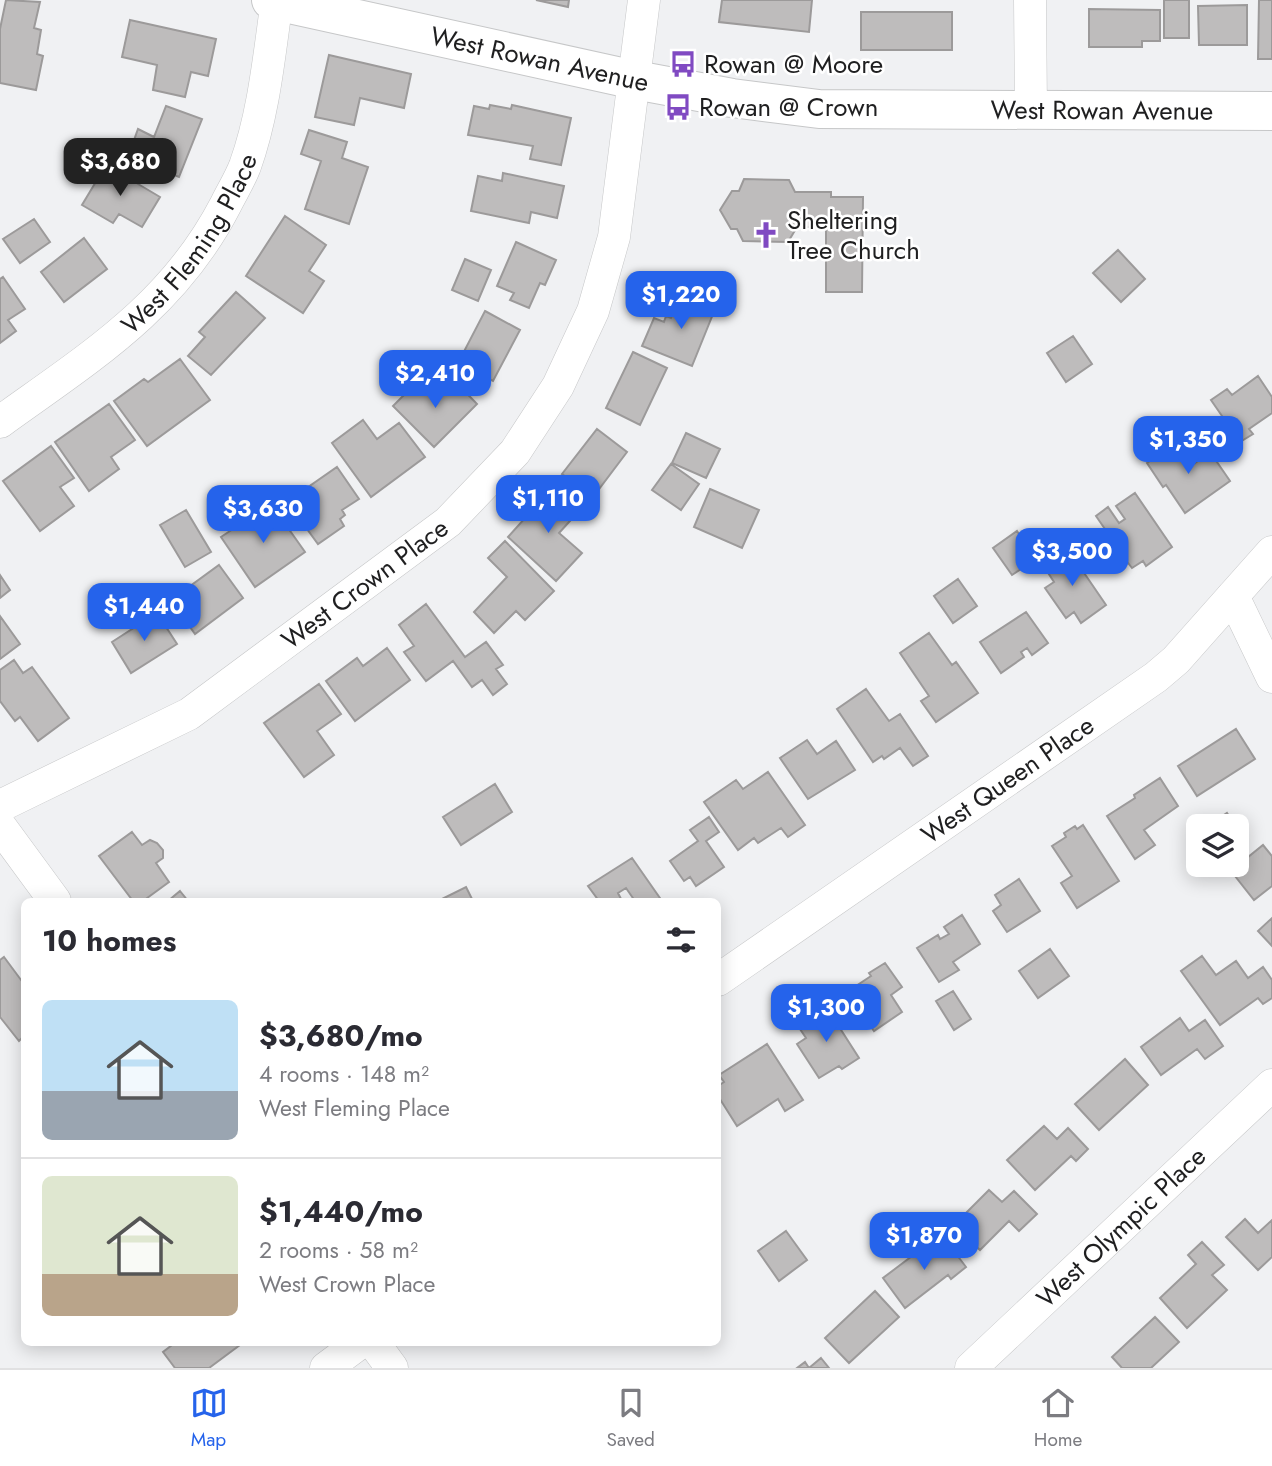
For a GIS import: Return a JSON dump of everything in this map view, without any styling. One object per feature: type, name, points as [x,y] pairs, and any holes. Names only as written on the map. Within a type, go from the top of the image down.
[{"type":"street","name":"West Rowan Avenue","points":[[275,0],[635,79],[732,98],[819,109],[1272,111]]},
{"type":"street","name":"West Fleming Place","points":[[0,422],[125,331],[169,288],[211,233],[244,168],[263,102],[275,0]]},
{"type":"street","name":"West Crown Place","points":[[0,806],[189,715],[448,523],[515,452],[558,386],[593,311],[614,237],[643,0]]},
{"type":"street","points":[[1030,0],[1031,110]]},
{"type":"street","name":"West Queen Place","points":[[721,978],[1156,677],[1176,660],[1272,552]]},
{"type":"street","points":[[1233,596],[1272,677]]},
{"type":"street","points":[[0,826],[53,898]]},
{"type":"street","name":"West Olympic Place","points":[[971,1368],[1272,1085]]},
{"type":"street","points":[[326,1368],[356,1346]]},
{"type":"street","points":[[376,1346],[392,1368]]},
{"type":"building","points":[[6,0],[40,2],[34,28],[41,30],[37,54],[43,56],[36,90],[0,83],[0,29]]},
{"type":"building","points":[[536,0],[569,0],[568,7]]},
{"type":"building","points":[[722,0],[812,0],[809,32],[719,22]]},
{"type":"building","points":[[1164,0],[1189,0],[1189,38],[1164,38]]},
{"type":"building","points":[[1259,0],[1272,0],[1272,59],[1258,59]]},
{"type":"building","points":[[1247,5],[1247,45],[1199,45],[1198,6]]},
{"type":"building","points":[[1089,9],[1160,10],[1160,41],[1142,41],[1142,47],[1089,47]]},
{"type":"building","points":[[861,12],[952,12],[952,50],[861,50]]},
{"type":"building","points":[[130,20],[216,39],[208,76],[191,72],[185,97],[153,90],[157,65],[122,57]]},
{"type":"building","points":[[329,55],[411,74],[404,108],[360,98],[354,125],[315,117]]},
{"type":"building","points":[[490,105],[511,109],[512,105],[571,118],[561,165],[530,159],[533,146],[468,135],[474,106],[489,109]]},
{"type":"building","points":[[166,106],[202,119],[179,177],[128,157],[138,129],[154,137]]},
{"type":"building","points":[[309,130],[347,142],[342,158],[368,167],[349,224],[305,209],[321,161],[301,154]]},
{"type":"building","points":[[106,165],[160,197],[142,227],[119,214],[113,223],[82,205]]},
{"type":"building","points":[[503,173],[564,186],[557,218],[531,212],[529,223],[471,211],[478,176],[502,181]]},
{"type":"building","name":"Sheltering Tree Church","points":[[744,179],[789,180],[795,192],[831,192],[831,197],[863,197],[862,292],[826,292],[826,227],[797,227],[788,242],[743,241],[737,229],[731,229],[720,210],[732,191],[739,191]]},
{"type":"building","points":[[285,216],[326,245],[309,271],[324,281],[303,313],[246,276]]},
{"type":"building","points":[[34,219],[50,242],[20,263],[3,239]]},
{"type":"building","points":[[84,238],[107,269],[64,302],[41,272]]},
{"type":"building","points":[[516,242],[556,260],[545,285],[540,283],[529,308],[510,300],[514,293],[497,286]]},
{"type":"building","points":[[1118,250],[1145,279],[1121,302],[1093,273]]},
{"type":"building","points":[[465,259],[491,270],[478,301],[452,290]]},
{"type":"building","points":[[3,277],[25,309],[8,320],[16,331],[0,343],[0,279]]},
{"type":"building","points":[[236,292],[265,318],[211,375],[188,356],[205,337],[199,332]]},
{"type":"building","points":[[680,295],[715,309],[692,366],[642,346],[654,318],[664,322],[666,316],[671,318]]},
{"type":"building","points":[[485,311],[520,330],[493,381],[458,363]]},
{"type":"building","points":[[1073,336],[1092,364],[1066,382],[1047,353]]},
{"type":"building","points":[[633,352],[667,368],[640,425],[606,408]]},
{"type":"building","points":[[180,359],[210,400],[147,446],[114,401],[144,379],[148,382]]},
{"type":"building","points":[[1258,376],[1272,397],[1272,413],[1249,429],[1253,434],[1240,442],[1211,400],[1227,389],[1232,395]]},
{"type":"building","points":[[451,377],[477,404],[434,447],[393,406],[417,382],[431,397]]},
{"type":"building","points":[[109,404],[135,440],[111,457],[119,469],[89,491],[55,442]]},
{"type":"building","points":[[363,420],[377,439],[399,423],[425,457],[371,497],[332,443]]},
{"type":"building","points":[[597,429],[627,452],[593,497],[562,474]]},
{"type":"building","points":[[686,433],[720,449],[706,478],[672,463]]},
{"type":"building","points":[[1180,441],[1195,463],[1210,452],[1230,481],[1185,513],[1147,463]]},
{"type":"building","points":[[51,446],[74,478],[60,487],[74,506],[40,531],[3,481]]},
{"type":"building","points":[[671,464],[699,484],[681,510],[652,490]]},
{"type":"building","points":[[337,467],[359,499],[342,510],[345,515],[340,519],[344,526],[318,544],[291,499]]},
{"type":"building","points":[[553,487],[579,511],[559,533],[582,553],[556,581],[508,537]]},
{"type":"building","points":[[710,489],[759,510],[742,548],[694,527]]},
{"type":"building","points":[[1135,493],[1172,547],[1146,566],[1143,561],[1132,568],[1125,559],[1112,567],[1094,541],[1107,532],[1096,516],[1108,507],[1119,523],[1125,519],[1116,506]]},
{"type":"building","points":[[271,504],[305,552],[255,587],[221,537]]},
{"type":"building","points":[[186,510],[211,552],[185,567],[160,525]]},
{"type":"building","points":[[1017,531],[1036,559],[1012,575],[993,548]]},
{"type":"building","points":[[505,541],[554,591],[525,620],[516,611],[494,633],[474,612],[507,577],[488,558]]},
{"type":"building","points":[[1067,548],[1106,605],[1081,623],[1074,612],[1066,618],[1045,588],[1054,582],[1043,565]]},
{"type":"building","points":[[219,565],[243,598],[195,634],[171,600]]},
{"type":"building","points":[[0,575],[10,590],[0,598]]},
{"type":"building","points":[[958,579],[977,606],[953,623],[934,596]]},
{"type":"building","points":[[426,604],[465,657],[486,642],[503,665],[496,669],[507,684],[493,695],[482,680],[472,687],[453,661],[426,681],[404,652],[414,646],[399,625]]},
{"type":"building","points":[[1026,612],[1048,643],[1032,655],[1027,648],[1021,652],[1024,657],[1001,673],[980,642]]},
{"type":"building","points":[[157,613],[177,644],[131,673],[112,642]]},
{"type":"building","points":[[0,616],[20,644],[0,659]]},
{"type":"building","points":[[929,633],[952,665],[956,662],[978,693],[936,722],[921,701],[929,696],[900,653]]},
{"type":"building","points":[[387,648],[410,680],[355,721],[326,681],[357,658],[363,666]]},
{"type":"building","points":[[14,660],[23,673],[32,667],[69,718],[38,741],[20,717],[15,721],[0,701],[0,670]]},
{"type":"building","points":[[319,684],[341,714],[317,731],[334,755],[304,777],[264,723]]},
{"type":"building","points":[[866,689],[889,721],[900,714],[928,756],[913,766],[900,748],[884,759],[882,756],[873,762],[837,709]]},
{"type":"building","points":[[1236,729],[1255,759],[1197,796],[1178,766]]},
{"type":"building","points":[[807,740],[817,754],[836,741],[855,770],[808,799],[780,758]]},
{"type":"building","points":[[768,772],[805,825],[788,837],[781,828],[758,843],[754,838],[738,850],[704,802],[736,780],[743,789]]},
{"type":"building","points":[[1160,778],[1178,806],[1144,830],[1155,845],[1135,859],[1107,816]]},
{"type":"building","points":[[495,784],[512,812],[461,845],[443,817]]},
{"type":"building","points":[[709,817],[719,832],[706,841],[724,867],[696,886],[690,877],[684,881],[670,861],[698,841],[690,830]]},
{"type":"building","points":[[1083,825],[1119,881],[1077,908],[1061,883],[1072,876],[1052,846],[1066,837],[1064,833],[1075,826],[1077,829]]},
{"type":"building","points":[[132,832],[142,845],[150,840],[163,850],[163,858],[156,863],[169,882],[147,898],[131,898],[99,856]]},
{"type":"building","points":[[1263,845],[1272,856],[1272,886],[1254,900],[1236,877],[1249,877],[1249,856]]},
{"type":"building","points":[[632,858],[660,898],[633,898],[626,888],[618,893],[620,898],[597,898],[588,886]]},
{"type":"building","points":[[1019,879],[1040,911],[1007,932],[993,911],[1001,905],[995,895]]},
{"type":"building","points":[[466,887],[472,898],[444,898]]},
{"type":"building","points":[[180,891],[186,898],[172,898]]},
{"type":"building","points":[[962,915],[980,944],[953,962],[959,970],[939,982],[917,948],[938,935],[940,939],[949,934],[944,927]]},
{"type":"building","points":[[1272,918],[1272,946],[1258,931]]},
{"type":"building","points":[[1050,949],[1069,976],[1038,998],[1019,971]]},
{"type":"building","points":[[1202,956],[1216,975],[1236,961],[1248,978],[1263,967],[1272,980],[1272,998],[1263,1004],[1258,998],[1220,1025],[1181,971]]},
{"type":"building","points":[[4,957],[21,980],[19,1041],[0,1017],[0,960]]},
{"type":"building","points":[[885,963],[902,987],[891,995],[902,1012],[874,1031],[849,995],[858,989],[856,986],[871,976],[869,973]]},
{"type":"building","points":[[953,991],[971,1019],[954,1030],[936,1001]]},
{"type":"building","points":[[827,1008],[859,1058],[842,1069],[839,1066],[819,1078],[797,1044],[806,1038],[798,1026]]},
{"type":"building","points":[[1180,1018],[1189,1031],[1205,1020],[1223,1046],[1205,1059],[1197,1049],[1161,1075],[1141,1047]]},
{"type":"building","points":[[767,1044],[803,1100],[785,1111],[778,1099],[737,1126],[721,1101],[721,1084],[724,1082],[721,1074]]},
{"type":"building","points":[[1125,1059],[1148,1085],[1099,1130],[1075,1104]]},
{"type":"building","points":[[1044,1126],[1057,1139],[1068,1128],[1088,1149],[1076,1161],[1071,1156],[1035,1190],[1007,1160]]},
{"type":"building","points":[[989,1190],[1002,1202],[1014,1191],[1037,1214],[1019,1231],[1009,1221],[980,1250],[954,1225]]},
{"type":"building","points":[[1245,1219],[1258,1233],[1272,1220],[1272,1257],[1258,1270],[1226,1237]]},
{"type":"building","points":[[786,1231],[807,1260],[779,1281],[758,1251]]},
{"type":"building","points":[[944,1238],[966,1267],[951,1279],[948,1275],[905,1308],[883,1278],[928,1244],[930,1248]]},
{"type":"building","points":[[1202,1242],[1224,1265],[1212,1275],[1227,1290],[1187,1328],[1160,1298],[1196,1264],[1188,1255]]},
{"type":"building","points":[[875,1291],[899,1317],[849,1363],[825,1338]]},
{"type":"building","points":[[1155,1317],[1179,1342],[1151,1368],[1122,1368],[1112,1357]]},
{"type":"building","points":[[171,1346],[239,1346],[209,1368],[175,1368],[163,1352]]},
{"type":"building","points":[[821,1358],[829,1368],[809,1368]]},
{"type":"building","points":[[805,1362],[809,1368],[797,1368]]},
{"type":"place","name":"Rowan @ Moore","points":[[683,64]]},
{"type":"place","name":"Rowan @ Crown","points":[[678,107]]},
{"type":"place","name":"Sheltering Tree Church","points":[[766,235]]}]
